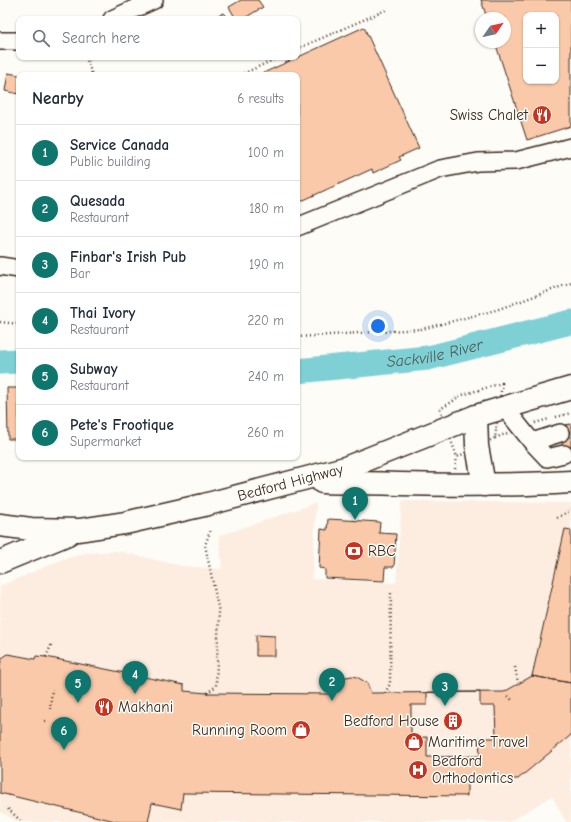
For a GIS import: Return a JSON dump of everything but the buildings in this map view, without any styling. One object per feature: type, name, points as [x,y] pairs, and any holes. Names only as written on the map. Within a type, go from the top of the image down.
[{"type":"main road","name":"Bedford Highway","points":[[0,525],[31,529],[79,530],[186,510],[345,468],[476,416],[571,388]]},
{"type":"main road","points":[[476,416],[477,446],[484,485]]},
{"type":"main road","points":[[300,481],[484,485],[571,482]]},
{"type":"main road","points":[[0,562],[79,530]]},
{"type":"street","points":[[119,16],[154,0]]},
{"type":"street","points":[[0,41],[16,41]]},
{"type":"street","points":[[300,226],[440,169],[478,162],[516,161],[571,147]]},
{"type":"street","points":[[0,266],[16,269]]},
{"type":"street","points":[[504,407],[547,458],[564,454]]},
{"type":"street","points":[[532,442],[560,433]]},
{"type":"path","points":[[300,48],[388,9]]},
{"type":"path","points":[[87,60],[91,72]]},
{"type":"path","points":[[247,72],[273,60]]},
{"type":"path","points":[[300,337],[422,329],[496,310],[571,283]]},
{"type":"path","points":[[0,322],[16,324]]},
{"type":"path","points":[[557,518],[571,510]]},
{"type":"path","points":[[207,693],[216,686],[219,612],[205,545],[211,529]]},
{"type":"path","points":[[385,693],[390,684],[391,592]]},
{"type":"path","points":[[46,658],[52,643]]},
{"type":"path","points":[[515,666],[518,683]]},
{"type":"path","points":[[50,709],[52,689]]},
{"type":"path","points":[[508,696],[512,700]]},
{"type":"path","points":[[45,721],[49,722]]},
{"type":"path","points":[[8,810],[22,822]]},
{"type":"shaded area","points":[[402,501],[571,503],[571,822],[566,822],[552,796],[509,822],[19,822],[0,812],[0,586],[61,560],[85,553],[117,551],[182,566],[222,569],[219,536],[316,503],[312,579],[396,583]]},
{"type":"waterway","name":"Sackville River","points":[[300,371],[428,358],[571,322]]},
{"type":"waterway","name":"Sackville River","points":[[0,362],[16,361]]},
{"type":"place","name":"Swiss Chalet","points":[[542,115]]},
{"type":"place","name":"Service Canada","points":[[355,520]]},
{"type":"place","name":"RBC","points":[[354,551]]},
{"type":"place","name":"Thai Ivory","points":[[135,694]]},
{"type":"place","name":"Quesada","points":[[332,701]]},
{"type":"place","name":"Subway","points":[[78,703]]},
{"type":"place","name":"Finbar's Irish Pub","points":[[445,706]]},
{"type":"place","name":"Makhani","points":[[104,707]]},
{"type":"place","name":"Bedford House","points":[[453,721]]},
{"type":"place","name":"Running Room","points":[[301,730]]},
{"type":"place","name":"Maritime Travel","points":[[414,742]]},
{"type":"place","name":"Pete's Frootique","points":[[64,750]]},
{"type":"place","name":"Bedford Orthodontics","points":[[418,770]]}]
